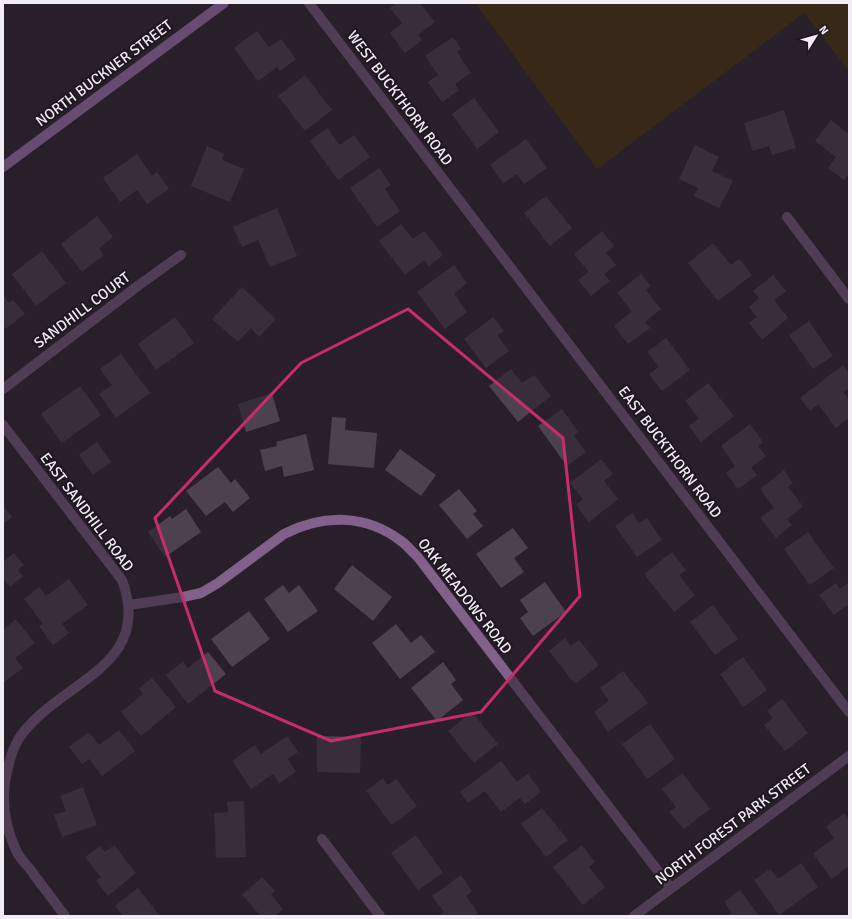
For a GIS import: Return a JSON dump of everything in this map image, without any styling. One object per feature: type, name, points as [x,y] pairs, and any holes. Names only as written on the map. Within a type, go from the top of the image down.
[{"type":"main road","name":"NORTH BUCKNER STREET","points":[[3,167],[224,3]]},
{"type":"street","name":"WEST BUCKTHORN ROAD","points":[[309,3],[466,211]]},
{"type":"street","name":"EAST BUCKTHORN ROAD","points":[[466,211],[849,712]]},
{"type":"street","points":[[787,217],[849,299]]},
{"type":"street","name":"SANDHILL COURT","points":[[3,389],[180,255]]},
{"type":"street","name":"EAST SANDHILL ROAD","points":[[3,426],[122,580],[129,605],[128,626],[121,645],[110,661],[44,712],[29,726],[14,748],[7,770],[4,793],[7,827],[11,840],[17,852],[65,916]]},
{"type":"street","name":"OAK MEADOWS ROAD","points":[[129,605],[183,598],[201,593],[218,583],[284,534],[296,528],[318,521],[337,519],[357,521],[376,527],[394,536],[417,556],[672,888]]},
{"type":"street","name":"NORTH FOREST PARK STREET","points":[[634,916],[849,756]]},
{"type":"street","points":[[322,839],[380,916]]},
{"type":"highlighted area","points":[[408,309],[563,438],[580,596],[481,712],[331,741],[215,691],[155,518],[301,363]]},
{"type":"shaded area","points":[[475,3],[849,3],[849,71],[804,13],[597,169]]},
{"type":"building","points":[[396,3],[420,3],[435,22],[418,35],[422,40],[405,53],[390,33],[402,23],[390,8]]},
{"type":"building","points":[[257,31],[269,47],[281,39],[296,59],[280,71],[277,67],[258,81],[234,48]]},
{"type":"building","points":[[453,37],[461,49],[457,52],[471,73],[455,84],[459,90],[442,102],[428,82],[438,75],[425,56]]},
{"type":"building","points":[[305,75],[332,110],[305,131],[278,96]]},
{"type":"building","points":[[474,98],[499,132],[477,149],[452,114]]},
{"type":"building","points":[[784,110],[796,148],[772,155],[769,146],[753,151],[744,123]]},
{"type":"building","points":[[831,120],[849,134],[849,173],[844,180],[828,168],[836,157],[815,141]]},
{"type":"building","points":[[327,128],[340,145],[354,135],[370,157],[338,180],[310,141]]},
{"type":"building","points":[[526,139],[547,168],[524,184],[517,174],[503,183],[490,165]]},
{"type":"building","points":[[695,145],[719,157],[712,171],[733,181],[719,208],[694,196],[698,188],[679,179]]},
{"type":"building","points":[[207,146],[224,154],[222,160],[244,169],[230,202],[191,186]]},
{"type":"building","points":[[137,154],[152,176],[157,172],[169,189],[147,204],[137,190],[120,202],[103,178]]},
{"type":"building","points":[[379,168],[391,185],[385,189],[400,211],[377,227],[350,188]]},
{"type":"building","points":[[546,196],[572,228],[550,246],[524,213]]},
{"type":"building","points":[[277,208],[297,256],[270,267],[258,240],[242,247],[233,227]]},
{"type":"building","points":[[97,216],[113,237],[99,248],[104,255],[82,272],[61,244]]},
{"type":"building","points":[[401,224],[413,239],[424,231],[443,255],[429,266],[424,260],[405,275],[379,241]]},
{"type":"building","points":[[602,231],[614,246],[606,253],[616,265],[604,274],[610,281],[591,296],[578,280],[589,272],[574,254]]},
{"type":"building","points":[[713,243],[731,265],[739,259],[752,275],[718,301],[688,263]]},
{"type":"building","points":[[42,251],[66,283],[36,306],[12,274]]},
{"type":"building","points":[[454,265],[467,283],[454,294],[467,312],[445,329],[417,292]]},
{"type":"building","points":[[641,274],[651,286],[646,290],[661,309],[645,322],[650,328],[628,344],[614,326],[632,311],[617,293]]},
{"type":"building","points":[[773,275],[786,291],[774,300],[788,318],[762,340],[749,323],[757,317],[749,307],[759,298],[753,291]]},
{"type":"building","points":[[242,287],[276,319],[259,337],[251,328],[238,342],[212,319]]},
{"type":"building","points":[[3,295],[9,303],[13,300],[25,314],[5,329],[3,327]]},
{"type":"building","points":[[175,317],[194,343],[156,370],[138,344]]},
{"type":"building","points":[[493,317],[504,331],[497,335],[509,351],[486,368],[464,339]]},
{"type":"building","points":[[809,321],[833,356],[813,369],[789,335]]},
{"type":"building","points":[[666,338],[690,370],[662,391],[649,374],[659,367],[647,352]]},
{"type":"building","points":[[121,354],[150,393],[116,418],[99,394],[112,385],[100,369]]},
{"type":"building","points":[[843,365],[849,373],[849,388],[843,392],[849,399],[849,418],[836,428],[818,404],[810,411],[800,398]]},
{"type":"building","points":[[511,369],[522,383],[534,375],[551,396],[518,422],[489,386]]},
{"type":"building","points":[[708,383],[734,416],[701,442],[689,426],[699,418],[685,401]]},
{"type":"building","points":[[80,386],[101,415],[62,443],[41,414]]},
{"type":"building","points":[[272,393],[280,421],[246,432],[238,404]]},
{"type":"building","points":[[562,409],[578,432],[574,436],[586,452],[567,466],[538,426]]},
{"type":"building","points":[[332,417],[346,418],[345,430],[377,433],[374,468],[328,464]]},
{"type":"building","points":[[750,424],[763,442],[758,446],[766,456],[751,467],[757,475],[738,489],[726,473],[735,466],[721,446]]},
{"type":"building","points":[[306,434],[314,470],[284,477],[282,466],[265,471],[260,450],[277,446],[276,442]]},
{"type":"building","points":[[97,442],[111,462],[93,475],[79,455]]},
{"type":"building","points":[[400,449],[436,475],[421,496],[385,470]]},
{"type":"building","points":[[601,459],[613,474],[604,481],[618,499],[589,522],[576,505],[583,499],[570,483]]},
{"type":"building","points":[[218,467],[231,483],[235,479],[250,498],[233,512],[225,502],[206,516],[186,491]]},
{"type":"building","points":[[784,470],[793,483],[788,487],[803,506],[787,519],[792,525],[776,538],[760,518],[774,508],[760,489]]},
{"type":"building","points":[[459,489],[477,511],[473,514],[483,526],[467,539],[439,505]]},
{"type":"building","points":[[3,506],[12,517],[3,524]]},
{"type":"building","points":[[186,509],[201,532],[165,557],[148,532],[170,516],[172,519]]},
{"type":"building","points":[[632,513],[639,523],[647,518],[662,540],[637,557],[615,526]]},
{"type":"building","points":[[513,528],[528,548],[514,558],[524,572],[501,588],[476,554]]},
{"type":"building","points":[[808,532],[834,568],[810,585],[784,549]]},
{"type":"building","points":[[672,552],[686,570],[679,575],[695,595],[674,612],[644,574]]},
{"type":"building","points":[[14,553],[24,565],[18,570],[23,576],[10,587],[3,579],[3,562]]},
{"type":"building","points":[[352,565],[392,597],[373,621],[334,589]]},
{"type":"building","points":[[69,579],[88,605],[62,624],[69,633],[53,645],[39,626],[43,624],[24,599],[39,587],[46,596]]},
{"type":"building","points":[[545,582],[566,612],[533,636],[520,618],[528,612],[520,600]]},
{"type":"building","points":[[849,582],[849,607],[847,605],[834,615],[819,595],[836,583],[840,589]]},
{"type":"building","points":[[283,585],[289,593],[299,585],[318,611],[288,632],[264,599]]},
{"type":"building","points":[[713,605],[738,639],[715,655],[690,622]]},
{"type":"building","points":[[249,611],[270,639],[232,667],[211,639]]},
{"type":"building","points":[[16,619],[35,643],[15,658],[23,668],[4,682],[3,630]]},
{"type":"building","points":[[396,624],[411,643],[421,635],[435,652],[400,679],[372,643]]},
{"type":"building","points":[[565,638],[571,646],[579,640],[599,665],[575,684],[549,651]]},
{"type":"building","points":[[208,652],[226,674],[188,704],[166,675],[183,661],[188,668]]},
{"type":"building","points":[[743,657],[767,690],[743,707],[720,674]]},
{"type":"building","points":[[443,662],[456,680],[451,684],[463,700],[437,721],[411,688]]},
{"type":"building","points":[[623,671],[648,703],[608,732],[594,712],[609,701],[600,688]]},
{"type":"building","points":[[152,678],[176,707],[141,736],[121,712],[143,694],[139,688]]},
{"type":"building","points":[[782,699],[808,733],[785,751],[764,725],[773,718],[767,711]]},
{"type":"building","points":[[472,712],[498,744],[474,763],[448,731]]},
{"type":"building","points":[[650,724],[675,759],[647,779],[622,744]]},
{"type":"building","points":[[119,730],[135,751],[102,776],[89,759],[82,764],[69,747],[89,732],[99,745]]},
{"type":"building","points":[[287,736],[298,752],[288,759],[296,772],[279,783],[273,774],[251,789],[232,761],[255,745],[261,754]]},
{"type":"building","points":[[317,736],[361,737],[360,773],[317,772]]},
{"type":"building","points":[[501,761],[517,782],[528,774],[541,792],[525,804],[520,798],[501,812],[485,791],[468,803],[460,792]]},
{"type":"building","points":[[682,773],[710,809],[684,829],[669,812],[676,807],[662,789]]},
{"type":"building","points":[[383,778],[388,785],[396,779],[417,806],[392,825],[366,791]]},
{"type":"building","points":[[83,787],[97,825],[62,837],[54,815],[66,811],[60,796]]},
{"type":"building","points":[[244,801],[246,857],[216,858],[214,813],[228,812],[227,802]]},
{"type":"building","points":[[542,808],[568,840],[546,857],[521,824]]},
{"type":"building","points":[[844,813],[849,819],[849,866],[832,879],[813,854],[834,838],[826,827]]},
{"type":"building","points":[[416,835],[443,873],[418,890],[391,853]]},
{"type":"building","points":[[114,845],[136,873],[108,896],[96,881],[101,877],[85,857],[100,846],[105,852]]},
{"type":"building","points":[[582,845],[595,862],[589,867],[605,887],[583,905],[553,867]]},
{"type":"building","points":[[801,863],[818,887],[779,915],[754,880],[770,869],[778,879]]},
{"type":"building","points":[[461,875],[472,891],[466,896],[478,913],[474,916],[439,916],[444,912],[432,896]]},
{"type":"building","points":[[262,877],[275,891],[271,895],[283,909],[275,916],[261,916],[242,895]]},
{"type":"building","points":[[138,888],[160,916],[123,916],[115,906]]},
{"type":"building","points":[[740,890],[759,916],[728,916],[732,913],[724,902]]}]
